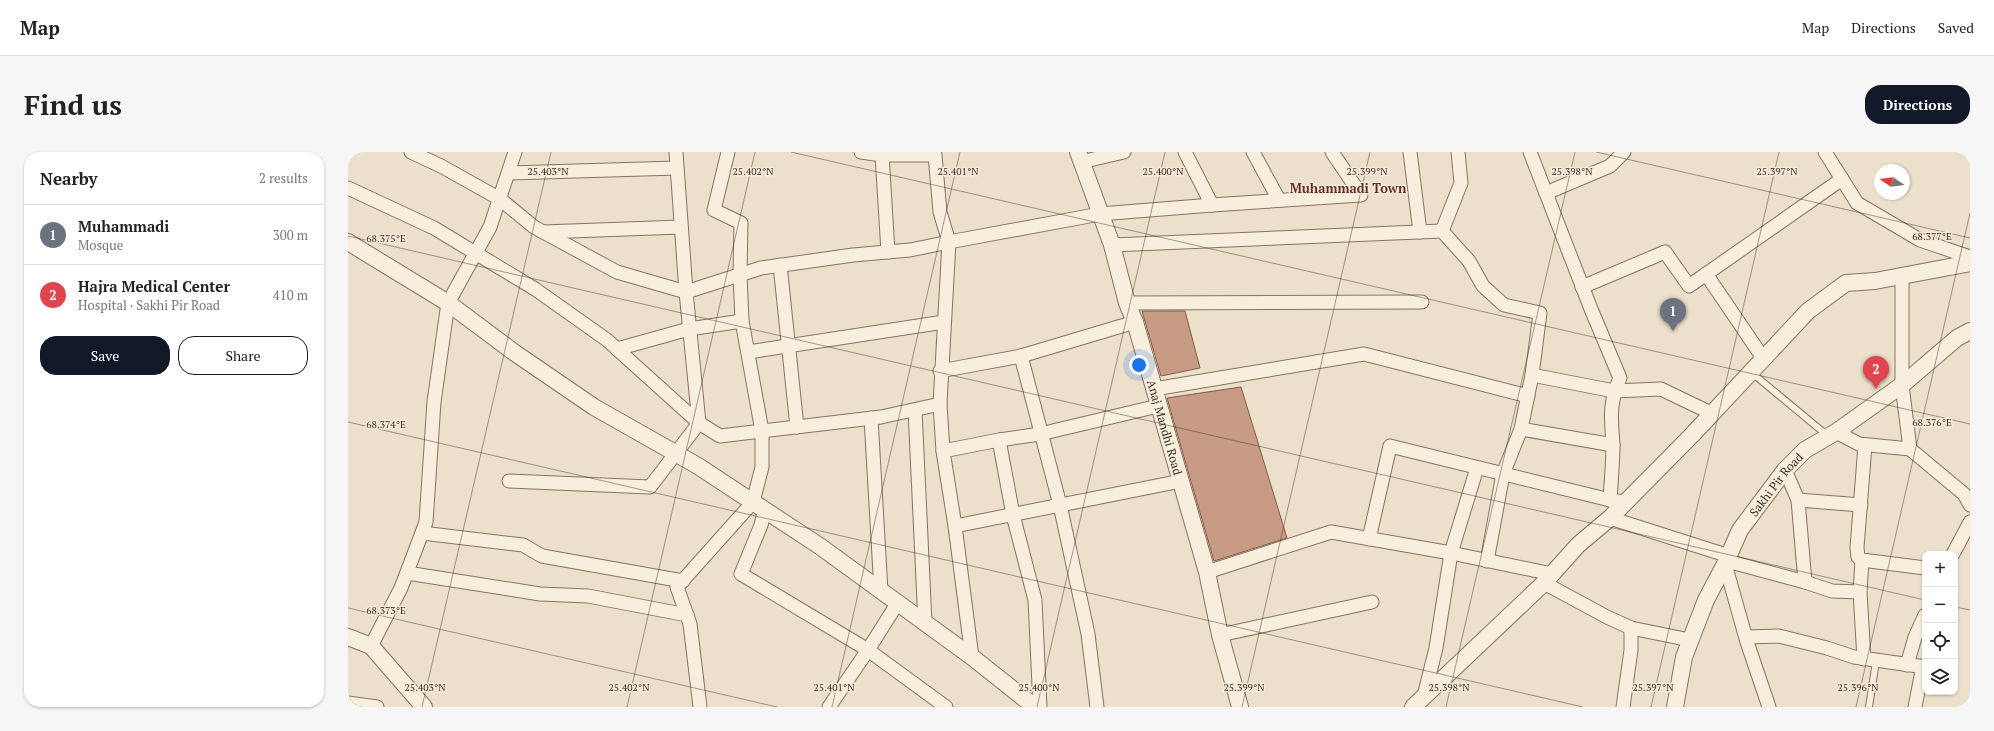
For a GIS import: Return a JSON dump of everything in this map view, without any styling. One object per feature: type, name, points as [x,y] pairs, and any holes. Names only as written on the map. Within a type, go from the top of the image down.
[{"type":"street","points":[[410,152],[441,166],[500,199],[534,227],[617,272],[686,292],[761,268],[910,250],[1100,214],[1360,195],[1332,152]]},
{"type":"street","points":[[371,646],[401,588],[426,522],[434,402],[448,303],[490,227],[515,152]]},
{"type":"street","points":[[510,480],[650,487],[699,423],[686,292],[676,152]]},
{"type":"street","points":[[728,152],[714,210],[741,223],[740,274],[742,321],[762,431],[762,467],[759,506],[761,525],[741,574],[868,650],[946,707]]},
{"type":"street","points":[[861,152],[882,155],[935,155],[940,212],[949,242],[940,371],[940,404],[943,451],[955,526],[972,657]]},
{"type":"street","points":[[1079,157],[1124,152]]},
{"type":"street","points":[[1186,152],[1212,205]]},
{"type":"street","points":[[1253,152],[1279,200]]},
{"type":"street","points":[[1410,152],[1420,232]]},
{"type":"street","points":[[1442,231],[1461,183],[1458,152]]},
{"type":"street","points":[[1530,152],[1582,287],[1620,378],[1614,390],[1610,423],[1618,501]]},
{"type":"street","points":[[1546,193],[1610,166],[1624,152]]},
{"type":"street","points":[[1826,152],[1857,203],[1920,240],[1970,257]]},
{"type":"street","points":[[882,155],[888,252]]},
{"type":"street","name":"Anaj Mandhi Road","points":[[1079,157],[1112,245],[1127,303],[1154,389],[1207,572],[1220,636],[1240,707]]},
{"type":"street","points":[[509,173],[677,168]]},
{"type":"street","points":[[1582,287],[1665,252],[1689,286],[1842,179]]},
{"type":"street","points":[[348,188],[434,228],[535,289],[617,349],[699,423],[720,436],[871,418],[940,404]]},
{"type":"street","points":[[543,232],[681,227]]},
{"type":"street","points":[[1112,245],[1442,231]]},
{"type":"street","points":[[1442,231],[1469,261],[1483,286],[1504,305],[1540,313],[1532,375],[1521,429],[1503,474],[1487,561]]},
{"type":"street","points":[[348,242],[448,303],[515,353],[594,407],[674,454],[698,466],[821,547],[897,604],[972,657],[1034,707]]},
{"type":"street","points":[[1419,702],[1548,578],[1578,545],[1610,518],[1618,501],[1713,414],[1763,358],[1808,311],[1846,283],[1875,281],[1970,263]]},
{"type":"street","points":[[780,265],[797,427]]},
{"type":"street","points":[[1706,274],[1763,358]]},
{"type":"street","points":[[1902,276],[1902,385],[1910,449]]},
{"type":"street","points":[[1127,303],[1422,302]]},
{"type":"street","points":[[617,349],[690,329],[742,321]]},
{"type":"street","points":[[748,352],[944,322]]},
{"type":"street","points":[[940,371],[1021,356],[1134,322]]},
{"type":"street","name":"Sakhi Pir Road","points":[[1675,707],[1690,640],[1706,600],[1727,561],[1740,530],[1785,470],[1805,450],[1832,434],[1902,385],[1957,338],[1970,331]]},
{"type":"street","points":[[1154,389],[1364,354],[1528,396]]},
{"type":"street","points":[[1021,356],[1040,434],[1060,505],[1088,634],[1097,707]]},
{"type":"street","points":[[1532,375],[1614,390],[1661,389],[1713,414]]},
{"type":"street","points":[[943,451],[1040,434],[1158,406]]},
{"type":"street","points":[[915,410],[925,623]]},
{"type":"street","points":[[871,418],[881,591]]},
{"type":"street","points":[[1521,429],[1613,445]]},
{"type":"street","points":[[1832,434],[1859,444],[1910,449],[1964,494],[1970,505]]},
{"type":"street","points":[[999,440],[1013,515],[1035,600],[1040,707]]},
{"type":"street","points":[[1865,445],[1856,548],[1858,557],[1862,560],[1922,568]]},
{"type":"street","points":[[1369,538],[1390,446],[1618,501]]},
{"type":"street","points":[[1419,702],[1436,648],[1451,553],[1477,468]]},
{"type":"street","points":[[1785,470],[1798,500],[1805,582]]},
{"type":"street","points":[[955,526],[1181,482]]},
{"type":"street","points":[[1798,500],[1861,504]]},
{"type":"street","points":[[700,707],[690,624],[677,588],[759,506]]},
{"type":"street","points":[[1610,518],[1727,561],[1805,582],[1832,591],[1860,592]]},
{"type":"street","points":[[1955,551],[1970,522]]},
{"type":"street","points":[[1207,572],[1331,532],[1451,553],[1487,561],[1548,578],[1607,617],[1631,628],[1690,640]]},
{"type":"street","points":[[422,533],[523,545],[542,556],[683,581]]},
{"type":"street","points":[[1862,560],[1860,592],[1870,660]]},
{"type":"street","points":[[1727,561],[1746,637],[1769,707]]},
{"type":"street","points":[[407,573],[540,594],[588,596],[687,615]]},
{"type":"street","points":[[1220,636],[1372,602]]},
{"type":"street","points":[[829,707],[897,604]]},
{"type":"street","points":[[1907,665],[1915,637],[1922,622]]},
{"type":"street","points":[[1623,707],[1631,650],[1631,628]]},
{"type":"street","points":[[1746,637],[1779,636],[1870,660],[1922,667]]},
{"type":"street","points":[[348,637],[371,646],[424,707]]},
{"type":"street","points":[[1915,707],[1922,676]]},
{"type":"street","points":[[353,705],[377,707]]},
{"type":"lane","points":[[1751,372],[1832,434]]},
{"type":"lane","points":[[1869,707],[1870,660]]},
{"type":"building","points":[[1142,311],[1185,311],[1200,368],[1161,376]]},
{"type":"building","points":[[1241,387],[1287,538],[1214,561],[1167,398]]},
{"type":"place","name":"Muhammadi","points":[[1673,331]]},
{"type":"place","name":"Hajra Medical Center","points":[[1876,389]]},
{"type":"district","name":"Muhammadi Town","points":[[1348,188]]}]
